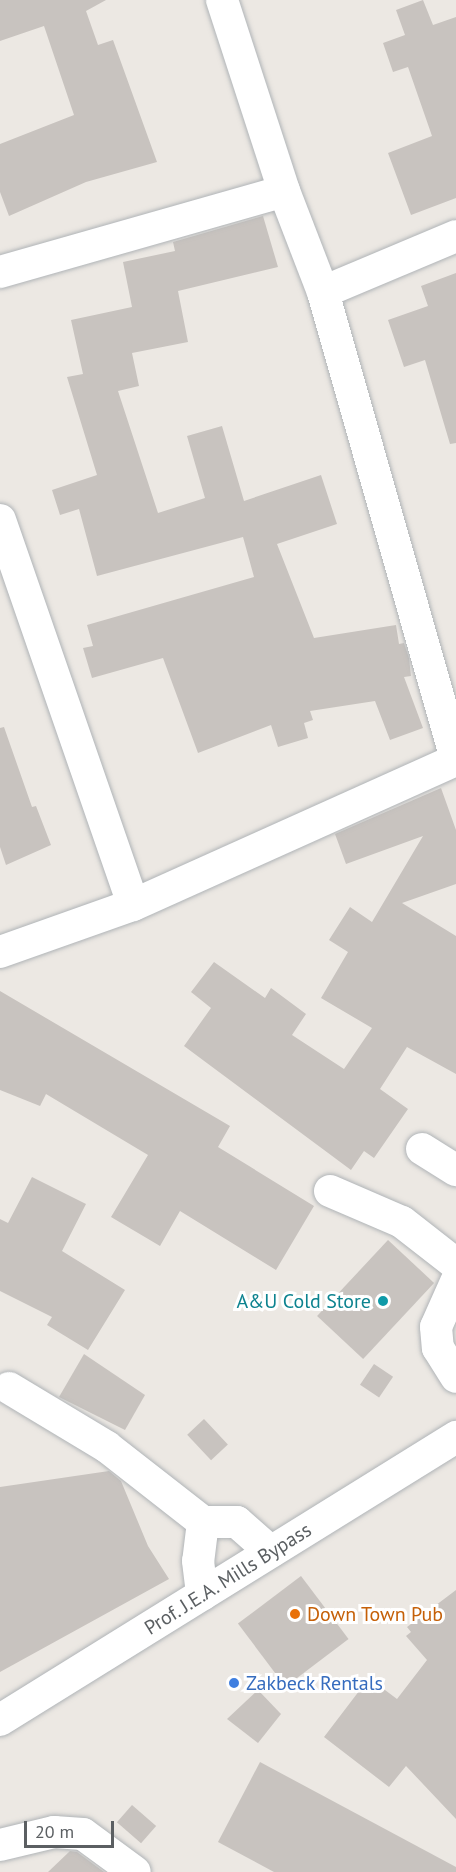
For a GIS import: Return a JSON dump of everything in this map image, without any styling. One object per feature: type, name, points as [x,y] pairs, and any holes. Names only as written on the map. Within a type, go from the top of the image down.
[{"type":"street","points":[[0,952],[133,905],[456,759],[323,292],[284,191],[222,0]]},
{"type":"street","points":[[0,272],[284,191]]},
{"type":"street","points":[[323,292],[456,237]]},
{"type":"street","points":[[0,519],[133,905]]},
{"type":"street","points":[[422,1149],[456,1170]]},
{"type":"street","points":[[330,1191],[402,1222],[456,1264]]},
{"type":"street","points":[[456,1282],[436,1328],[438,1348],[456,1377]]},
{"type":"street","points":[[9,1388],[107,1447],[203,1522],[237,1522],[271,1552]]},
{"type":"street","name":"Prof. J.E.A. Mills Bypass","points":[[0,1720],[456,1437]]},
{"type":"street","points":[[202,1595],[198,1561],[203,1522]]},
{"type":"street","points":[[0,1845],[54,1832],[83,1834],[135,1872]]},
{"type":"building","points":[[0,0],[106,0],[86,11],[98,45],[113,40],[157,162],[86,182],[9,216],[0,192],[0,144],[74,115],[44,26],[0,41]]},
{"type":"building","points":[[423,0],[433,25],[456,17],[456,198],[411,215],[388,153],[432,136],[408,67],[393,72],[383,43],[405,35],[396,10]]},
{"type":"building","points":[[263,216],[278,267],[178,291],[188,342],[132,353],[139,386],[118,391],[158,513],[205,498],[187,436],[222,426],[244,501],[321,475],[337,524],[277,544],[314,638],[396,625],[399,644],[404,643],[409,658],[411,676],[404,677],[423,728],[390,740],[375,701],[310,711],[313,720],[304,723],[308,738],[278,747],[271,725],[198,753],[163,658],[92,678],[83,648],[93,646],[87,625],[254,577],[243,537],[97,576],[79,509],[60,515],[52,490],[97,475],[67,377],[83,374],[71,320],[132,307],[123,262],[175,251],[173,242]]},
{"type":"building","points":[[456,273],[456,443],[450,444],[425,360],[404,367],[388,320],[428,306],[421,286]]},
{"type":"building","points":[[4,727],[32,807],[36,806],[51,845],[6,865],[0,847],[0,728]]},
{"type":"building","points":[[441,788],[456,830],[456,884],[402,903],[456,936],[456,1074],[407,1047],[380,1089],[408,1109],[374,1158],[364,1151],[351,1170],[184,1046],[211,1008],[191,992],[214,962],[265,998],[271,988],[306,1014],[292,1035],[344,1069],[372,1028],[321,998],[348,952],[329,940],[350,907],[372,922],[423,836],[346,864],[335,834]]},
{"type":"building","points":[[0,991],[230,1126],[218,1147],[314,1206],[276,1270],[180,1211],[160,1246],[111,1217],[148,1155],[46,1094],[40,1106],[0,1090]]},
{"type":"building","points":[[32,1177],[86,1204],[62,1251],[125,1290],[88,1350],[47,1325],[52,1317],[0,1291],[0,1219],[8,1223]]},
{"type":"building","name":"A&U Cold Store","points":[[388,1240],[434,1283],[363,1359],[317,1316]]},
{"type":"building","points":[[84,1354],[145,1395],[125,1430],[59,1397]]},
{"type":"building","points":[[374,1364],[393,1377],[379,1398],[360,1385]]},
{"type":"building","points":[[204,1419],[228,1445],[211,1460],[187,1435]]},
{"type":"building","points":[[109,1471],[121,1481],[148,1546],[169,1579],[0,1672],[0,1487]]},
{"type":"building","points":[[301,1576],[349,1639],[285,1687],[238,1624]]},
{"type":"building","points":[[456,1590],[456,1819],[406,1766],[389,1787],[324,1737],[369,1678],[397,1699],[427,1660],[406,1636],[411,1632],[407,1627]]},
{"type":"building","points":[[258,1690],[281,1714],[258,1743],[227,1719]]},
{"type":"building","points":[[260,1762],[456,1867],[456,1872],[274,1872],[218,1842]]},
{"type":"building","points":[[132,1805],[156,1826],[141,1843],[117,1822]]},
{"type":"building","points":[[70,1851],[77,1852],[104,1872],[48,1872]]},
{"type":"place","name":"A&U Cold Store","points":[[383,1301]]},
{"type":"place","name":"Down Town Pub","points":[[295,1614]]},
{"type":"place","name":"Zakbeck Rentals","points":[[234,1683]]}]
